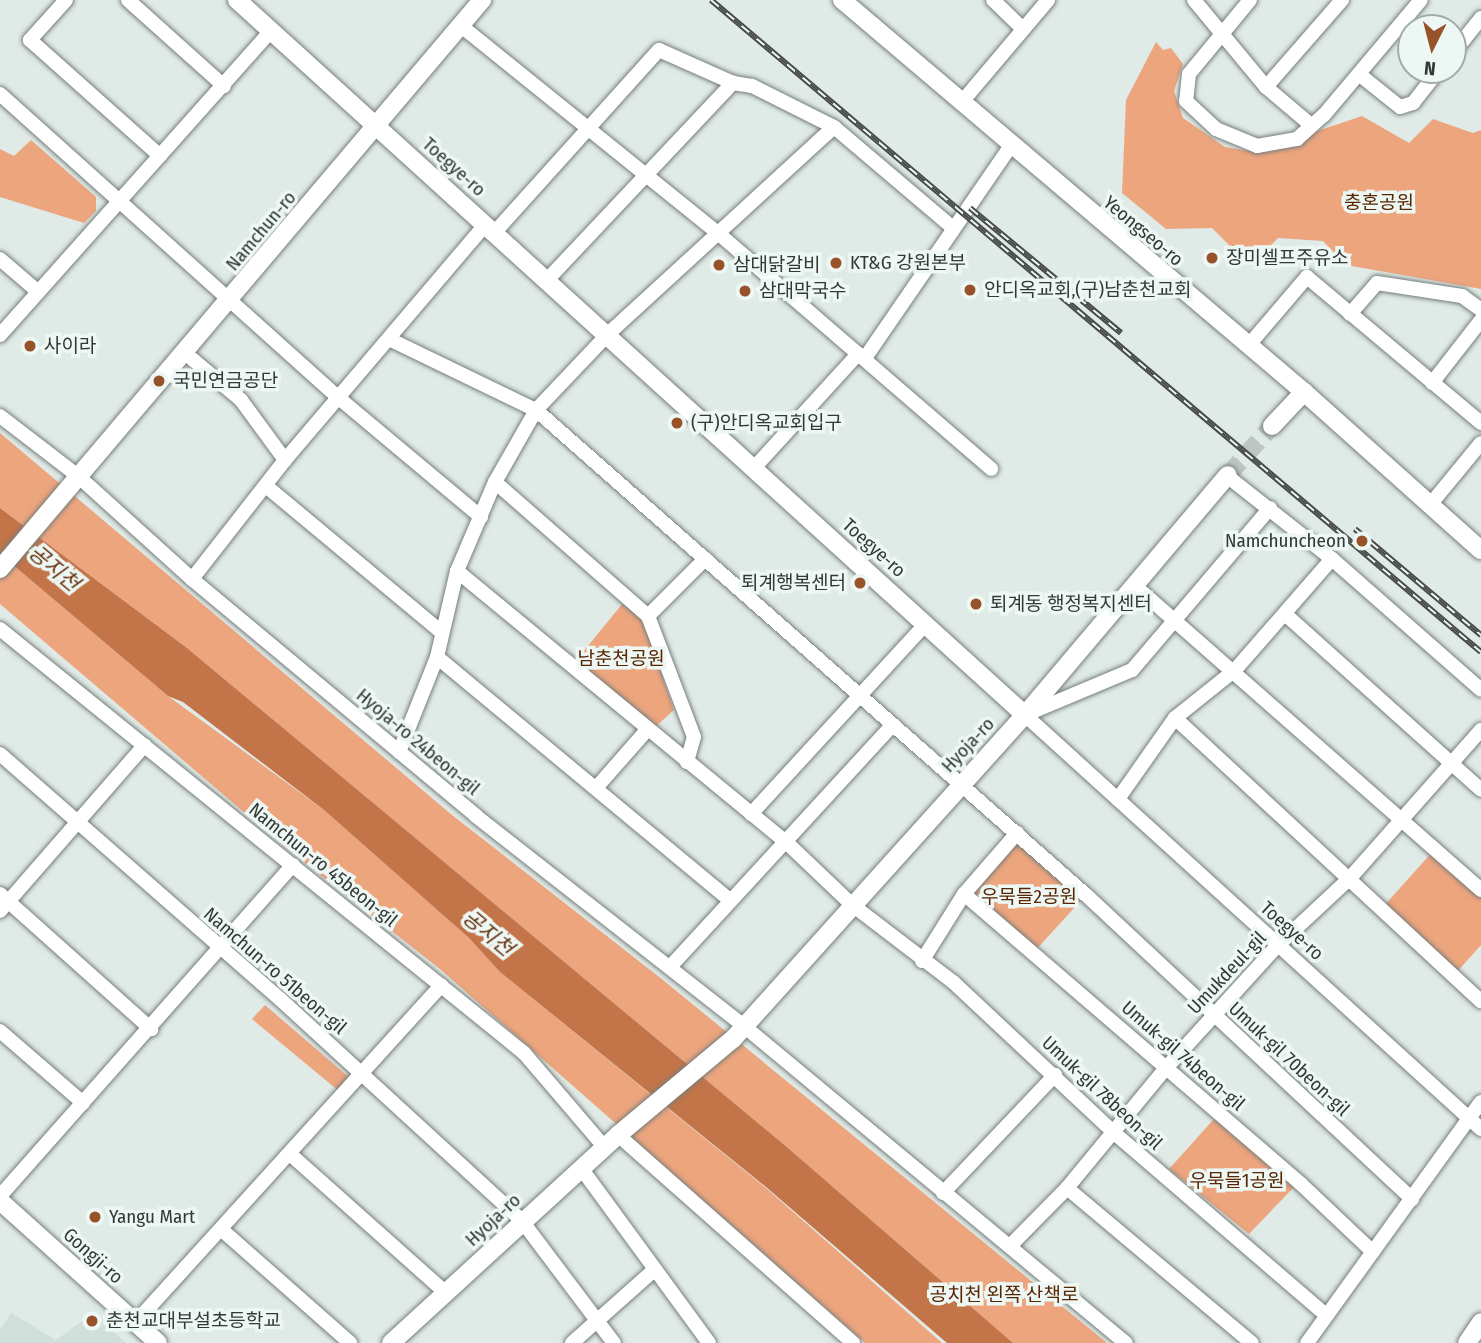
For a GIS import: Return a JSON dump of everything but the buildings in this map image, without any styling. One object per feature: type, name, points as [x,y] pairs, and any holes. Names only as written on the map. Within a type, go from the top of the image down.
[{"type":"street","points":[[128,0],[224,86]]},
{"type":"street","name":"Toegye-ro","points":[[237,0],[548,279],[753,469],[1481,1129]]},
{"type":"street","name":"Namchun-ro","points":[[0,569],[482,0]]},
{"type":"street","name":"Yeongseo-ro","points":[[842,0],[1010,147],[1304,392],[1481,550]]},
{"type":"street","points":[[993,0],[1023,29]]},
{"type":"street","points":[[961,103],[1048,0]]},
{"type":"street","points":[[1194,0],[1220,35],[1266,87],[1311,125]]},
{"type":"street","points":[[1250,0],[1189,74],[1185,102],[1216,129],[1256,146],[1297,139],[1311,125],[1360,75],[1417,5],[1401,0]]},
{"type":"street","points":[[1266,87],[1342,0]]},
{"type":"street","points":[[60,2],[30,40],[160,156]]},
{"type":"street","points":[[1467,36],[1481,18]]},
{"type":"street","points":[[460,25],[718,233],[991,469]]},
{"type":"street","points":[[0,335],[36,289],[224,86],[271,31]]},
{"type":"street","points":[[192,579],[285,460],[389,339],[490,228],[588,130],[659,50],[733,83],[752,86],[834,127],[952,227]]},
{"type":"street","points":[[1360,75],[1401,107],[1413,103],[1428,84]]},
{"type":"street","points":[[548,279],[733,83]]},
{"type":"street","points":[[0,94],[340,399],[481,517]]},
{"type":"street","points":[[399,752],[437,657],[440,631],[457,571],[495,482],[536,410],[608,334],[834,127]]},
{"type":"street","points":[[753,469],[861,356],[1010,147]]},
{"type":"street","points":[[0,259],[36,289]]},
{"type":"street","points":[[1248,346],[1307,277],[1481,423]]},
{"type":"street","points":[[1350,314],[1377,283],[1462,296],[1481,310]]},
{"type":"street","points":[[1432,383],[1481,320]]},
{"type":"street","name":"Umuk-gil 70beon-gil","points":[[389,339],[536,410],[891,727],[1017,833],[1412,1199]]},
{"type":"street","points":[[185,353],[241,400],[285,460]]},
{"type":"street","points":[[1272,426],[1304,392]]},
{"type":"street","name":"Hyoja-ro 24beon-gil","points":[[0,416],[73,481],[399,752],[670,967],[739,1032],[1010,1246],[1126,1343]]},
{"type":"street","points":[[1430,505],[1481,443]]},
{"type":"street","points":[[1227,475],[1332,559],[1481,690]]},
{"type":"street","name":"Hyoja-ro","points":[[391,1343],[581,1168],[739,1032],[851,904],[1025,715],[1227,475]]},
{"type":"street","points":[[495,482],[648,617],[694,737],[687,762]]},
{"type":"street","points":[[266,485],[440,631]]},
{"type":"street","points":[[1025,715],[1132,670],[1178,622],[1270,508]]},
{"type":"street","points":[[648,617],[705,559]]},
{"type":"street","points":[[1118,799],[1175,718],[1235,670],[1332,559]]},
{"type":"street","name":"Umuk-gil 78beon-gil","points":[[457,571],[786,842],[851,904],[922,961],[953,982],[1112,1130],[1325,1314]]},
{"type":"street","points":[[1133,585],[1235,670],[1481,890]]},
{"type":"street","points":[[1285,614],[1481,790]]},
{"type":"street","points":[[751,814],[926,624]]},
{"type":"street","name":"Namchun-ro 45beon-gil","points":[[0,629],[524,1053],[616,1138],[853,1343]]},
{"type":"street","points":[[437,657],[730,900]]},
{"type":"street","points":[[1175,718],[1481,1001]]},
{"type":"street","points":[[670,967],[891,727]]},
{"type":"street","points":[[596,788],[647,730]]},
{"type":"street","name":"Umukdeul-gil","points":[[1010,1246],[1068,1188],[1112,1130],[1277,946],[1350,878],[1481,730]]},
{"type":"street","points":[[145,745],[79,822],[3,902],[150,1029]]},
{"type":"street","name":"Namchun-ro 51beon-gil","points":[[0,754],[361,1074],[522,1221],[614,1343]]},
{"type":"street","points":[[922,961],[964,894],[1017,833]]},
{"type":"street","points":[[0,1198],[293,865]]},
{"type":"street","name":"Umuk-gil 74beon-gil","points":[[964,894],[1166,1068],[1373,1252]]},
{"type":"street","points":[[135,1323],[441,985]]},
{"type":"street","points":[[0,1031],[83,1103]]},
{"type":"street","points":[[943,1193],[1055,1075]]},
{"type":"street","points":[[1307,1343],[1325,1314],[1481,1102]]},
{"type":"street","points":[[290,1154],[446,1293]]},
{"type":"street","points":[[581,1168],[709,1343]]},
{"type":"street","points":[[1068,1188],[1252,1343]]},
{"type":"street","name":"Gongji-ro","points":[[0,1198],[159,1343]]},
{"type":"street","points":[[222,1230],[350,1343]]},
{"type":"street","points":[[572,1343],[655,1269]]},
{"type":"street","points":[[1467,1343],[1481,1322]]},
{"type":"shaded area","name":"춘천교대부설초등학교","points":[[11,1313],[56,1340],[93,1313],[126,1343],[0,1343],[0,1330]]},
{"type":"green space","name":"충혼공원","points":[[1156,42],[1163,50],[1171,48],[1183,64],[1174,91],[1183,118],[1225,147],[1255,152],[1362,116],[1409,143],[1433,119],[1473,133],[1481,130],[1481,289],[1346,265],[1323,241],[1278,238],[1262,254],[1229,245],[1212,228],[1166,229],[1122,193],[1126,100]]},
{"type":"green space","points":[[31,140],[96,197],[96,211],[84,223],[0,197],[0,149],[14,156]]},
{"type":"green space","name":"공치천 왼쪽 산책로","points":[[0,433],[452,815],[663,980],[1107,1343],[1013,1343],[788,1148],[187,648],[0,508]]},
{"type":"green space","points":[[0,554],[168,696],[324,810],[469,938],[500,972],[766,1188],[942,1343],[865,1343],[440,969],[286,848],[0,604]]},
{"type":"green space","name":"남춘천공원","points":[[623,603],[641,616],[674,710],[653,729],[574,663]]},
{"type":"green space","name":"우묵들2공원","points":[[1017,833],[1086,895],[1033,953],[964,894]]},
{"type":"green space","points":[[1435,849],[1481,890],[1481,945],[1455,974],[1382,908]]},
{"type":"green space","points":[[265,1005],[351,1079],[340,1092],[252,1019]]},
{"type":"green space","name":"우묵들1공원","points":[[1214,1119],[1294,1187],[1249,1234],[1169,1169]]},
{"type":"water","name":"공지천","points":[[0,508],[187,648],[788,1148],[1013,1343],[947,1343],[766,1187],[500,972],[469,938],[324,810],[183,702],[168,696],[0,554]]},
{"type":"tunnel","points":[[1228,475],[1272,426]]},
{"type":"railway","points":[[711,0],[1481,652]]},
{"type":"railway","points":[[970,208],[1121,333]]},
{"type":"railway","points":[[1355,529],[1481,635]]},
{"type":"place","name":"장미셀프주유소","points":[[1212,258]]},
{"type":"place","name":"KT&G 강원본부","points":[[836,263]]},
{"type":"place","name":"삼대닭갈비","points":[[719,265]]},
{"type":"place","name":"안디옥교회,(구)남춘천교회","points":[[970,290]]},
{"type":"place","name":"삼대막국수","points":[[745,291]]},
{"type":"place","name":"사이라","points":[[30,346]]},
{"type":"place","name":"국민연금공단","points":[[159,381]]},
{"type":"place","name":"(구)안디옥교회입구","points":[[677,423]]},
{"type":"place","name":"Namchuncheon","points":[[1362,541]]},
{"type":"place","name":"퇴계행복센터","points":[[860,583]]},
{"type":"place","name":"퇴계동 행정복지센터","points":[[976,604]]},
{"type":"place","name":"Yangu Mart","points":[[95,1217]]},
{"type":"place","name":"춘천교대부설초등학교","points":[[92,1321]]}]
